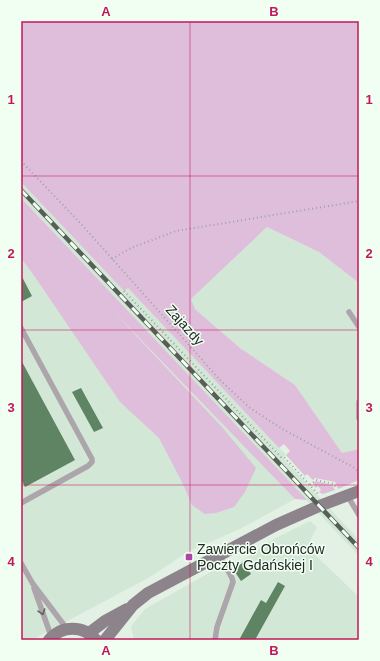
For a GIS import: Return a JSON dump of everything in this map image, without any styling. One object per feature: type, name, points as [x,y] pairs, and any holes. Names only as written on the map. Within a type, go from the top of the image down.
[{"type":"main road","points":[[49,640],[62,630],[70,629],[80,629],[92,637],[105,621],[133,605],[148,593],[219,554],[276,525],[319,506],[342,493],[359,491]]},
{"type":"main road","points":[[105,640],[133,605]]},
{"type":"lane","points":[[349,312],[359,327]]},
{"type":"lane","points":[[21,328],[92,459],[92,462],[88,466],[22,500]]},
{"type":"lane","points":[[359,402],[359,418]]},
{"type":"lane","points":[[342,493],[359,515]]},
{"type":"lane","points":[[215,640],[217,627],[233,582],[219,554]]},
{"type":"lane","points":[[21,563],[33,584],[64,625],[70,629]]},
{"type":"lane","points":[[33,584],[50,633],[49,640]]},
{"type":"path","name":"Zajazdy","points":[[21,161],[112,259],[220,380],[250,408],[284,430],[354,467],[359,472]]},
{"type":"path","points":[[112,259],[131,248],[176,231],[359,201]]},
{"type":"path","points":[[124,290],[281,457],[284,457],[321,497]]},
{"type":"path","points":[[310,485],[316,480],[334,484],[342,493]]},
{"type":"shaded area","points":[[21,21],[359,21],[359,283],[319,252],[267,227],[191,299],[195,309],[240,348],[295,385],[342,453],[359,449],[359,480],[338,489],[335,482],[315,478],[313,480],[307,474],[305,476],[286,455],[290,451],[284,444],[279,448],[128,288],[124,291],[21,182]]},
{"type":"shaded area","points":[[21,182],[124,291],[128,288],[286,455],[283,458],[359,540],[359,556],[21,198]]},
{"type":"shaded area","points":[[21,198],[307,500],[295,499],[111,309],[222,427],[256,468],[245,492],[234,507],[216,513],[205,514],[192,505],[183,484],[159,438],[120,402],[21,258]]},
{"type":"shaded area","points":[[21,217],[295,499],[240,529],[189,551],[150,577],[32,640],[21,640]]},
{"type":"shaded area","points":[[267,227],[319,252],[359,283],[359,449],[342,453],[295,385],[240,348],[195,309],[191,299]]},
{"type":"shaded area","points":[[316,481],[332,485],[335,490],[323,494],[319,492],[321,490],[318,486],[316,488],[313,484]]},
{"type":"shaded area","points":[[310,521],[317,527],[307,547],[359,597],[359,640],[134,640],[131,626],[145,609],[230,561],[234,566],[274,539]]},
{"type":"building","points":[[21,275],[32,296],[21,302]]},
{"type":"building","points":[[21,360],[75,460],[25,487],[21,479]]},
{"type":"building","points":[[81,388],[103,428],[94,432],[72,392]]},
{"type":"building","points":[[244,562],[251,574],[241,581],[233,569]]},
{"type":"building","points":[[278,582],[285,586],[255,640],[239,640],[261,600],[266,603]]},
{"type":"railway","points":[[21,190],[359,548]]},
{"type":"place","name":"Zawiercie Obrońców Poczty Gdańskiej I","points":[[189,557]]}]
